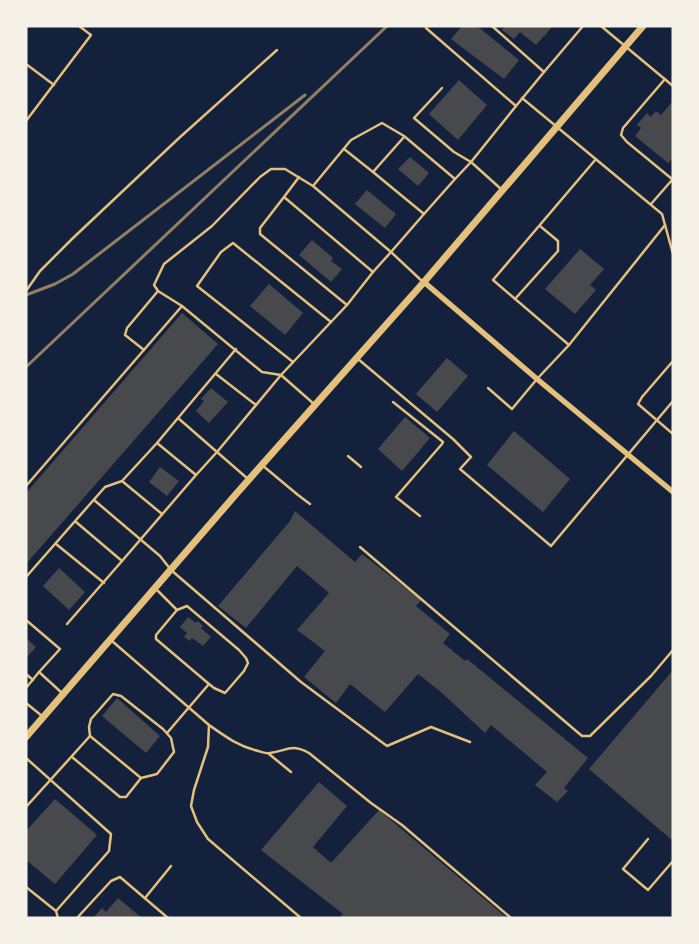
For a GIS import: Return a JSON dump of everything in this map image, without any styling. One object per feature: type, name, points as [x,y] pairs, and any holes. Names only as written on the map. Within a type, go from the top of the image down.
[{"type":"main road","points":[[26,737],[170,570],[424,282],[643,26]]},
{"type":"street","points":[[424,282],[536,379],[673,492]]},
{"type":"lane","points":[[26,121],[91,35],[79,26]]},
{"type":"lane","points":[[492,26],[544,72]]},
{"type":"lane","points":[[67,624],[217,452],[281,375],[347,305],[373,272],[471,162],[583,26]]},
{"type":"lane","points":[[601,26],[673,86]]},
{"type":"lane","points":[[426,28],[516,106]]},
{"type":"lane","points":[[26,291],[40,271],[73,238],[178,139],[277,50]]},
{"type":"lane","points":[[26,64],[54,85]]},
{"type":"lane","points":[[651,204],[672,179],[627,142],[622,135],[623,128],[665,79]]},
{"type":"lane","points":[[442,88],[414,118],[454,152],[471,162],[502,190]]},
{"type":"lane","points":[[522,98],[662,214],[673,254]]},
{"type":"lane","points":[[314,186],[351,140],[382,123],[404,136],[455,179]]},
{"type":"lane","points":[[373,172],[404,136]]},
{"type":"lane","points":[[344,149],[424,214]]},
{"type":"lane","points":[[569,345],[494,280],[596,159]]},
{"type":"lane","points":[[315,405],[281,375],[262,372],[182,306],[158,291],[154,285],[164,264],[212,226],[260,177],[271,170],[285,169],[314,186],[424,282]]},
{"type":"lane","points":[[299,177],[260,228],[260,234],[347,305]]},
{"type":"lane","points":[[284,197],[373,272]]},
{"type":"lane","points":[[488,388],[512,409],[536,379],[569,345],[665,225]]},
{"type":"lane","points":[[515,299],[558,251],[558,241],[540,226]]},
{"type":"lane","points":[[294,362],[197,286],[222,252],[233,243],[331,322]]},
{"type":"lane","points":[[144,350],[125,335],[127,328],[158,291]]},
{"type":"lane","points":[[26,486],[182,306]]},
{"type":"lane","points":[[26,577],[105,487],[122,481],[157,443],[236,349]]},
{"type":"lane","points":[[357,358],[453,440],[470,457],[460,469],[551,546],[673,401]]},
{"type":"lane","points":[[673,360],[638,404],[673,434]]},
{"type":"lane","points":[[216,373],[256,405]]},
{"type":"lane","points":[[393,402],[443,442],[396,497],[420,516]]},
{"type":"lane","points":[[178,418],[249,480]]},
{"type":"lane","points":[[157,443],[196,474]]},
{"type":"lane","points":[[348,456],[361,467]]},
{"type":"lane","points":[[262,465],[310,504]]},
{"type":"lane","points":[[122,481],[162,514]]},
{"type":"lane","points":[[94,500],[160,556],[170,570],[301,682],[387,746],[430,727],[470,742]]},
{"type":"lane","points":[[76,522],[122,561]]},
{"type":"lane","points":[[56,544],[104,582]]},
{"type":"lane","points":[[360,547],[582,736],[590,736],[651,676],[673,650]]},
{"type":"lane","points":[[155,588],[176,610]]},
{"type":"lane","points":[[187,606],[239,650],[248,663],[244,671],[225,693],[209,684],[156,639],[156,635],[176,610],[187,606]]},
{"type":"lane","points":[[26,620],[60,649],[26,688]]},
{"type":"lane","points":[[110,640],[209,725],[232,742],[268,754],[291,772]]},
{"type":"lane","points":[[40,672],[64,694]]},
{"type":"lane","points":[[26,674],[33,680]]},
{"type":"lane","points":[[167,733],[209,684]]},
{"type":"lane","points":[[72,757],[120,797],[126,797],[141,778],[157,774],[174,752],[171,738],[163,729],[122,696],[113,694],[91,719],[90,736],[141,778]]},
{"type":"lane","points":[[26,703],[44,717]]},
{"type":"lane","points":[[209,725],[208,747],[194,790],[192,806],[197,822],[208,839],[301,918]]},
{"type":"lane","points":[[26,807],[90,736]]},
{"type":"lane","points":[[268,754],[289,748],[300,748],[308,753],[402,825],[511,918]]},
{"type":"lane","points":[[26,758],[110,834],[110,851],[56,911]]},
{"type":"lane","points":[[648,839],[623,869],[648,890],[673,861]]},
{"type":"lane","points":[[145,898],[172,866]]},
{"type":"lane","points":[[77,918],[111,881],[120,877],[168,918]]},
{"type":"lane","points":[[26,887],[56,911],[58,918]]},
{"type":"building","points":[[462,26],[477,26],[519,60],[504,79],[451,39]]},
{"type":"building","points":[[505,26],[553,26],[536,45],[520,32],[514,39],[502,30]]},
{"type":"building","points":[[459,80],[487,105],[458,140],[429,114]]},
{"type":"building","points":[[672,102],[673,158],[668,163],[635,136],[641,128],[637,125],[647,113],[651,117],[656,111],[661,115]]},
{"type":"building","points":[[410,157],[429,173],[418,186],[398,169]]},
{"type":"building","points":[[367,190],[396,214],[385,228],[355,204]]},
{"type":"building","points":[[312,240],[333,258],[331,261],[342,269],[331,282],[299,255]]},
{"type":"building","points":[[580,249],[604,269],[590,285],[596,290],[575,314],[545,289]]},
{"type":"building","points":[[269,284],[303,313],[285,335],[250,306]]},
{"type":"building","points":[[182,313],[218,344],[26,564],[26,493]]},
{"type":"building","points":[[447,358],[468,376],[437,412],[416,394]]},
{"type":"building","points":[[211,388],[228,402],[209,423],[196,411],[204,401],[201,399]]},
{"type":"building","points":[[405,417],[430,438],[402,471],[378,449]]},
{"type":"building","points":[[514,431],[570,479],[543,512],[487,465]]},
{"type":"building","points":[[160,467],[179,481],[167,496],[149,482]]},
{"type":"building","points":[[295,511],[355,562],[362,554],[421,600],[416,606],[450,634],[443,643],[465,661],[467,659],[588,758],[564,788],[568,791],[557,802],[535,785],[547,772],[491,725],[485,733],[441,692],[418,674],[385,712],[350,684],[336,703],[304,677],[325,651],[297,630],[329,593],[297,566],[246,628],[218,606],[290,521]]},
{"type":"building","points":[[59,568],[85,592],[69,610],[43,586]]},
{"type":"building","points":[[188,617],[196,623],[198,621],[203,626],[201,628],[211,637],[203,646],[192,638],[190,641],[184,637],[187,633],[180,627]]},
{"type":"building","points":[[26,638],[36,647],[26,658]]},
{"type":"building","points":[[673,670],[673,841],[589,769]]},
{"type":"building","points":[[117,698],[160,736],[146,753],[102,716]]},
{"type":"building","points":[[319,782],[347,806],[313,847],[331,863],[379,810],[507,918],[339,918],[343,914],[261,850]]},
{"type":"building","points":[[55,799],[97,835],[55,884],[26,860],[26,831]]},
{"type":"building","points":[[118,898],[142,918],[93,918],[102,908],[106,912]]},
{"type":"railway","points":[[26,367],[387,26]]},
{"type":"railway","points":[[26,295],[55,284],[73,274],[305,95]]}]
